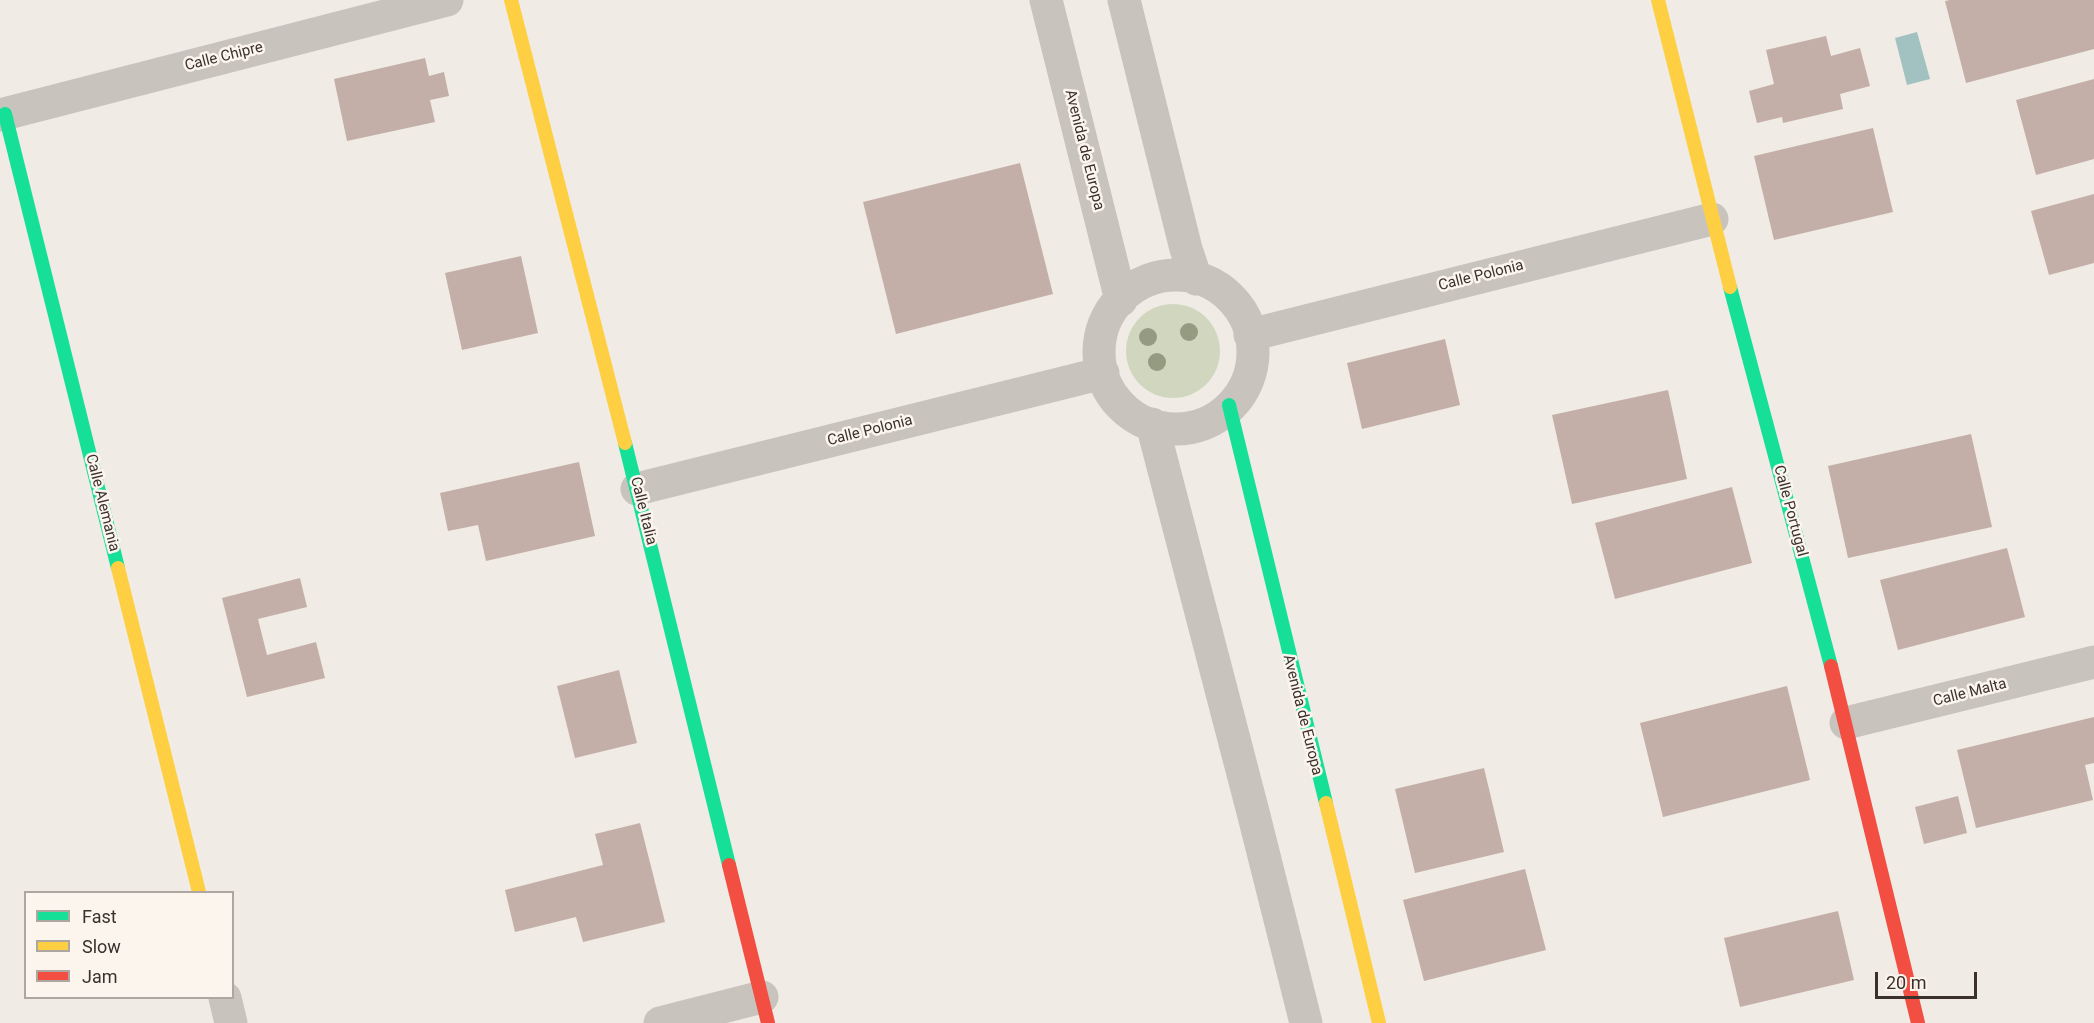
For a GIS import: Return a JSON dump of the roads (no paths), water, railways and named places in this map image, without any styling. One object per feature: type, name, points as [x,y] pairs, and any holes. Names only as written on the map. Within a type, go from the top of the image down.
[{"type":"street","name":"Calle Chipre","points":[[2,114],[447,0]]},
{"type":"street","name":"Calle Italia","points":[[511,0],[638,489],[765,1010]]},
{"type":"street","name":"Avenida de Europa","points":[[1046,0],[1121,300]]},
{"type":"street","points":[[1124,0],[1186,249],[1196,279]]},
{"type":"street","name":"Calle Portugal","points":[[1658,0],[1712,219],[1846,723],[1918,1023]]},
{"type":"street","name":"Calle Alemania","points":[[2,114],[199,891]]},
{"type":"street","name":"Calle Polonia","points":[[1250,335],[1712,219]]},
{"type":"street","points":[[1175,273],[1196,279],[1215,284],[1244,312],[1254,352],[1244,391],[1215,420],[1175,430],[1136,420],[1108,391],[1097,352],[1108,312],[1136,284],[1175,273]]},
{"type":"street","name":"Calle Polonia","points":[[638,489],[1103,373]]},
{"type":"street","name":"Avenida de Europa","points":[[1229,405],[1379,1023]]},
{"type":"street","points":[[1152,423],[1306,1023]]},
{"type":"street","name":"Calle Malta","points":[[1846,723],[2094,662]]},
{"type":"street","points":[[225,999],[231,1023]]},
{"type":"street","points":[[660,1023],[765,1010]]},
{"type":"water","points":[[1917,32],[1930,79],[1907,85],[1895,38]]}]
